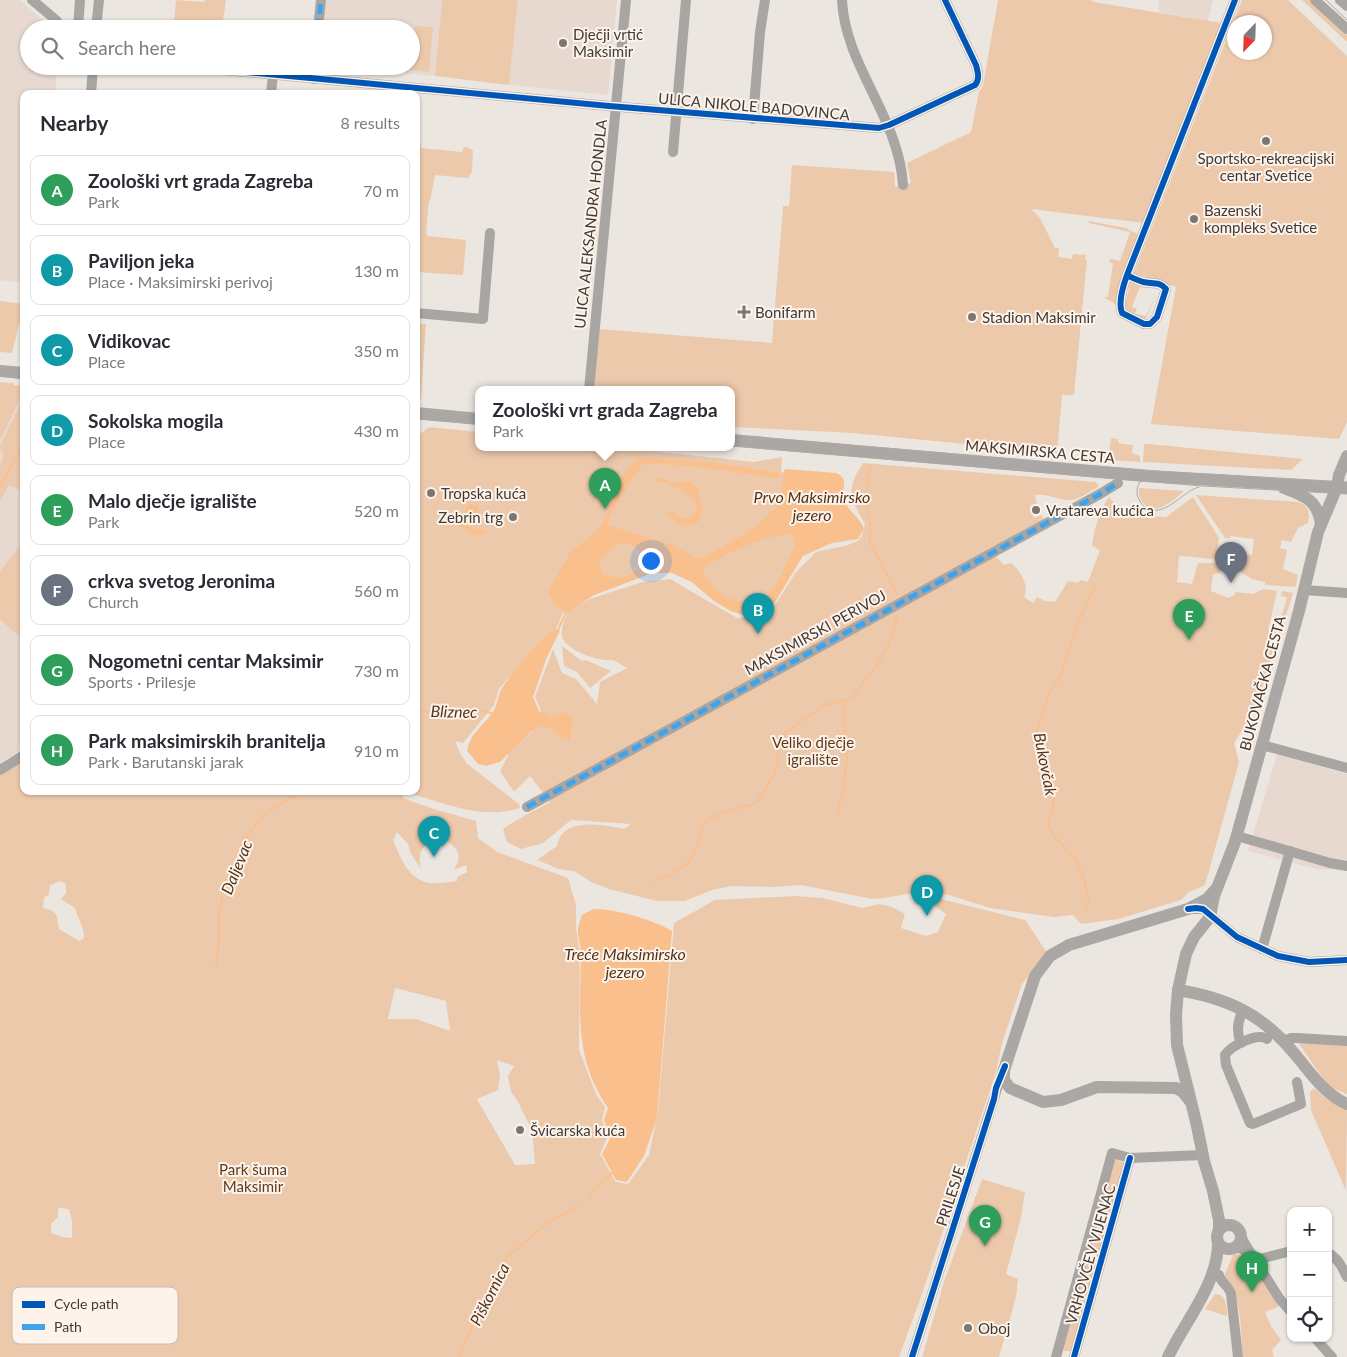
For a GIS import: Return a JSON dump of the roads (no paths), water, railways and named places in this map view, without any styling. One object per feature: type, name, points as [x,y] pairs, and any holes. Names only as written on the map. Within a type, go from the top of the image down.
[{"type":"main road","points":[[0,371],[20,373]]},
{"type":"main road","points":[[420,415],[475,419]]},
{"type":"main road","name":"MAKSIMIRSKA CESTA","points":[[735,440],[1145,476],[1342,488]]},
{"type":"main road","name":"BUKOVAČKA CESTA","points":[[1215,1278],[1219,1220],[1180,1058],[1177,1036],[1178,990],[1185,959],[1192,941],[1211,914],[1215,891],[1225,871],[1262,745],[1321,525],[1342,488],[1339,475],[1347,456]]},
{"type":"main road","points":[[1342,488],[1347,478]]},
{"type":"main road","points":[[1271,484],[1309,499],[1318,512],[1321,525]]},
{"type":"main road","name":"PRILESJE","points":[[1005,1066],[1035,976],[1050,956],[1069,945],[1188,909],[1202,902],[1215,891]]},
{"type":"main road","points":[[1178,990],[1214,997],[1243,1010],[1267,1025],[1285,1041],[1326,1090],[1347,1104]]},
{"type":"main road","points":[[1005,1066],[1004,1080],[1008,1086],[1033,1099],[1049,1102],[1061,1100],[1097,1087],[1176,1088],[1182,1083],[1184,1075]]},
{"type":"main road","name":"BUKOVAČKA CESTA","points":[[1176,1088],[1183,1092],[1192,1106]]},
{"type":"main road","name":"BUKOVAČKA CESTA","points":[[1213,1191],[1233,1225]]},
{"type":"main road","points":[[1225,1225],[1233,1225],[1239,1229],[1241,1236],[1239,1244],[1234,1248],[1223,1248],[1219,1236],[1225,1225]]},
{"type":"main road","name":"BUKOVAČKA CESTA","points":[[1168,1357],[1234,1248]]},
{"type":"street","points":[[32,0],[56,20]]},
{"type":"street","points":[[79,20],[80,0]]},
{"type":"street","points":[[97,20],[99,0]]},
{"type":"street","points":[[319,20],[321,0]]},
{"type":"street","name":"ULICA ALEKSANDRA HONDLA","points":[[589,386],[626,0]]},
{"type":"street","points":[[672,152],[686,0]]},
{"type":"street","points":[[753,119],[760,32],[765,0]]},
{"type":"street","points":[[842,0],[845,22],[853,48],[889,126],[902,164],[903,185]]},
{"type":"street","points":[[889,126],[975,85],[978,80],[976,65],[945,0]]},
{"type":"street","points":[[1127,276],[1143,282],[1155,282],[1166,289],[1155,321],[1150,324],[1144,324],[1121,311],[1123,288],[1127,276],[1235,0]]},
{"type":"street","points":[[1315,0],[1347,29]]},
{"type":"street","points":[[1340,0],[1347,6]]},
{"type":"street","points":[[90,90],[92,75]]},
{"type":"street","points":[[271,90],[273,75]]},
{"type":"street","name":"ULICA NIKOLE BADOVINCA","points":[[273,75],[387,90]]},
{"type":"street","points":[[314,75],[314,79]]},
{"type":"street","name":"ULICA NIKOLE BADOVINCA","points":[[420,92],[872,129],[889,126]]},
{"type":"street","points":[[420,313],[483,319],[490,233]]},
{"type":"street","name":"MAKSIMIRSKI PERIVOJ","points":[[527,807],[1092,499],[1118,483]]},
{"type":"street","points":[[1304,590],[1347,593]]},
{"type":"street","points":[[1262,745],[1347,768]]},
{"type":"street","points":[[0,770],[20,758]]},
{"type":"street","points":[[1236,836],[1347,866]]},
{"type":"street","points":[[1262,949],[1290,851]]},
{"type":"street","name":"PRILESJE","points":[[1188,909],[1201,908],[1211,914]]},
{"type":"street","points":[[1211,914],[1237,937]]},
{"type":"street","points":[[1192,941],[1210,927],[1293,960],[1309,962],[1347,960]]},
{"type":"street","points":[[1243,1010],[1238,1022],[1239,1032],[1244,1042]]},
{"type":"street","points":[[1266,1039],[1260,1036],[1244,1042],[1228,1051],[1225,1059],[1250,1122],[1253,1124],[1300,1104],[1297,1082]]},
{"type":"street","points":[[1285,1041],[1297,1038],[1347,1041]]},
{"type":"street","name":"PRILESJE","points":[[910,1355],[996,1088],[1005,1066]]},
{"type":"street","points":[[994,1099],[1002,1091],[1014,1090]]},
{"type":"street","name":"VRHOVČEV VIJENAC","points":[[1130,1158],[1075,1357],[1057,1355],[1112,1153],[1130,1158],[1203,1155]]},
{"type":"street","points":[[1241,1236],[1287,1307]]},
{"type":"street","points":[[1234,1248],[1244,1250],[1254,1258],[1287,1252]]},
{"type":"street","points":[[1332,1255],[1347,1277]]},
{"type":"street","points":[[1215,1278],[1231,1300],[1238,1357]]},
{"type":"street","points":[[1319,1342],[1332,1357]]},
{"type":"water","name":"Prvo Maksimirsko jezero","points":[[640,458],[718,463],[780,473],[779,479],[694,466],[643,464],[618,501],[607,525],[673,545],[697,559],[743,534],[774,509],[779,501],[784,470],[787,469],[836,473],[840,475],[844,481],[843,494],[846,503],[864,529],[858,539],[832,543],[803,556],[772,607],[760,614],[747,616],[731,611],[714,601],[692,582],[672,573],[652,573],[594,595],[567,613],[557,608],[548,591],[570,553],[600,527],[610,508],[612,500],[610,497],[622,475]],"holes":[[[792,534],[795,545],[778,581],[760,604],[740,601],[725,596],[713,586],[702,569],[722,557],[757,541]],[[624,543],[638,549],[643,555],[646,561],[643,566],[628,576],[610,577],[604,575],[599,563],[610,550]]]},
{"type":"water","points":[[658,477],[676,484],[684,481],[691,483],[700,490],[698,496],[702,506],[702,513],[697,523],[684,526],[671,518],[667,513],[673,512],[684,519],[694,515],[697,507],[689,494],[661,481],[656,483],[655,480]]},
{"type":"water","points":[[469,504],[478,505],[480,516],[479,521],[470,521],[469,525],[474,530],[483,529],[484,534],[474,535],[458,526],[458,523],[464,517],[465,508]]},
{"type":"water","points":[[556,629],[560,631],[547,657],[533,697],[539,711],[551,717],[564,712],[573,717],[570,741],[560,738],[552,728],[541,726],[531,732],[500,762],[486,766],[478,764],[467,751],[472,738],[494,710],[501,690],[513,673],[534,647]]},
{"type":"water","name":"Treće Maksimirsko jezero","points":[[593,909],[612,910],[634,916],[672,931],[657,1118],[644,1156],[627,1182],[616,1180],[602,1154],[610,1139],[604,1120],[608,1108],[589,1071],[581,1035],[581,953],[578,927],[582,915]]},
{"type":"waterway","name":"Bliznec","points":[[0,487],[20,450]]},
{"type":"waterway","points":[[871,466],[866,498],[870,524],[869,540],[896,593]]},
{"type":"waterway","name":"Bukovčak","points":[[1086,909],[1089,898],[1083,876],[1074,857],[1054,836],[1048,826],[1054,800],[1037,731],[1049,694],[1062,672],[1077,625],[1095,586]]},
{"type":"waterway","points":[[558,630],[566,612]]},
{"type":"waterway","points":[[653,881],[669,875],[688,862],[696,849],[701,828],[705,822],[721,814],[756,803],[774,775],[785,733],[824,705],[851,698],[878,664],[889,644],[897,616]]},
{"type":"waterway","points":[[838,811],[844,786],[847,758],[843,702]]},
{"type":"waterway","name":"Bliznec","points":[[420,710],[436,714],[470,708],[491,713]]},
{"type":"waterway","name":"Daljevac","points":[[216,968],[219,914],[224,887],[241,862],[243,841],[264,814],[295,795]]},
{"type":"waterway","name":"Piškornica","points":[[590,1195],[612,1173]]},
{"type":"waterway","name":"Piškornica","points":[[459,1357],[490,1284],[499,1273],[508,1256],[541,1228],[578,1205]]},
{"type":"tram line","points":[[1326,0],[1347,20]]},
{"type":"tram line","points":[[0,366],[20,368]]},
{"type":"tram line","points":[[0,376],[20,378]]},
{"type":"tram line","points":[[420,409],[475,415]]},
{"type":"tram line","points":[[420,419],[475,424]]},
{"type":"tram line","points":[[735,435],[1157,471],[1347,482]]},
{"type":"tram line","points":[[735,446],[1202,486],[1347,494]]},
{"type":"tram line","points":[[1145,476],[1139,484],[1137,494],[1142,504],[1152,510],[1166,507],[1199,487]]},
{"type":"place","name":"Dječji vrtić Maksimir","points":[[563,43]]},
{"type":"place","name":"Sportsko-rekreacijski centar Svetice","points":[[1266,141]]},
{"type":"place","name":"Bazenski kompleks Svetice","points":[[1194,219]]},
{"type":"place","name":"Bonifarm","points":[[744,312]]},
{"type":"place","name":"Stadion Maksimir","points":[[972,317]]},
{"type":"place","name":"Tropska kuća","points":[[431,493]]},
{"type":"place","name":"Zoološki vrt grada Zagreba","points":[[605,509]]},
{"type":"place","name":"Vratareva kućica","points":[[1036,510]]},
{"type":"place","name":"Zebrin trg","points":[[513,517]]},
{"type":"place","name":"crkva svetog Jeronima","points":[[1231,583]]},
{"type":"place","name":"Paviljon jeka","points":[[758,634]]},
{"type":"place","name":"Malo dječje igralište","points":[[1189,640]]},
{"type":"place","name":"Vidikovac","points":[[434,857]]},
{"type":"place","name":"Sokolska mogila","points":[[927,916]]},
{"type":"place","name":"Švicarska kuća","points":[[520,1130]]},
{"type":"place","name":"Nogometni centar Maksimir","points":[[985,1246]]},
{"type":"place","name":"Park maksimirskih branitelja","points":[[1252,1292]]},
{"type":"place","name":"Oboj","points":[[968,1328]]},
{"type":"park label","name":"Veliko dječje igralište","points":[[813,750]]},
{"type":"park label","name":"Park šuma Maksimir","points":[[253,1178]]}]
